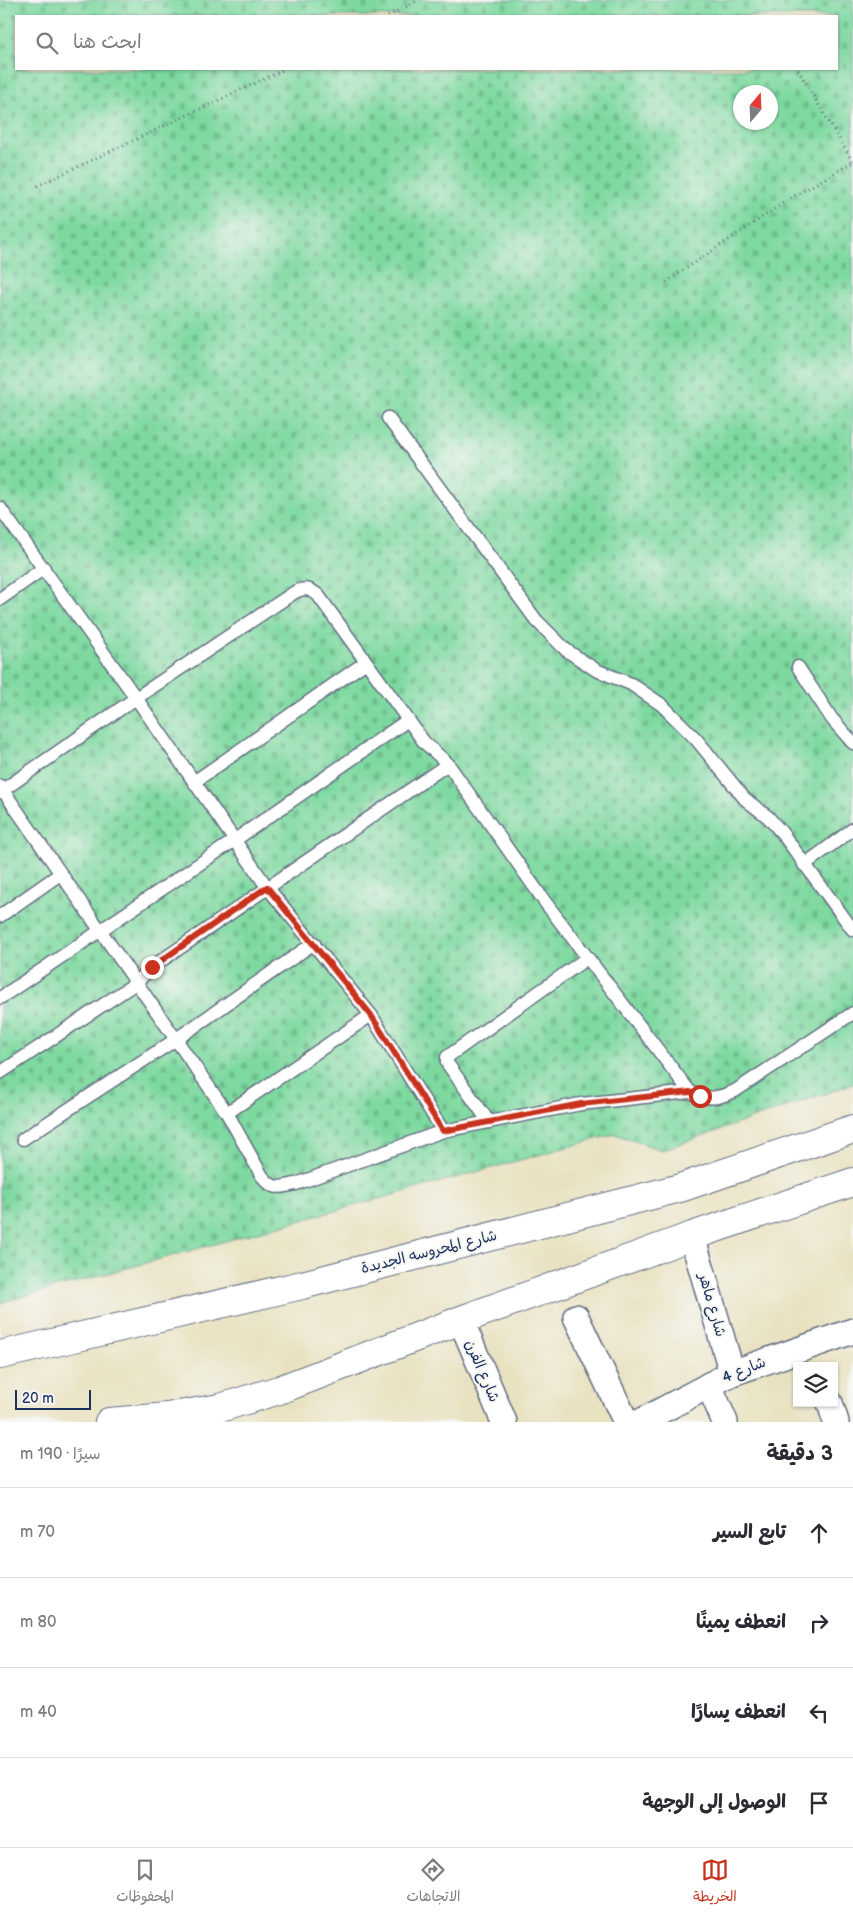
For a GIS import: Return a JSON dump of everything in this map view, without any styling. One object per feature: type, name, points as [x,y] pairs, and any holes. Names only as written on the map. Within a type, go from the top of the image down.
[{"type":"main road","name":"شارع المحروسه الجديدة","points":[[0,1355],[302,1284],[680,1188],[853,1130]]},
{"type":"main road","points":[[109,1422],[223,1415],[278,1390],[461,1320],[692,1236],[853,1182]]},
{"type":"street","name":"شارع ماهر","points":[[692,1236],[732,1373]]},
{"type":"street","points":[[576,1317],[626,1422]]},
{"type":"street","name":"شارع الفرن","points":[[461,1320],[504,1422]]},
{"type":"street","name":"شارع 4","points":[[640,1422],[732,1373],[816,1356],[853,1331]]},
{"type":"street","points":[[709,1385],[725,1422]]},
{"type":"street","points":[[831,1407],[836,1422]]},
{"type":"lane","points":[[388,418],[536,620],[566,650],[596,670],[631,684],[662,705],[696,739],[745,798],[768,817],[782,833],[853,930]]},
{"type":"lane","points":[[0,508],[136,698],[267,887],[371,1015],[443,1131]]},
{"type":"lane","points":[[0,599],[44,568]]},
{"type":"lane","points":[[690,1092],[586,958],[448,764],[424,742],[318,595],[311,590],[303,588],[296,592],[1,790],[228,1113],[262,1176],[269,1185],[275,1187],[296,1184],[443,1131],[581,1104],[690,1092],[711,1099],[720,1097],[735,1091],[853,1013]]},
{"type":"lane","points":[[194,782],[366,662]]},
{"type":"lane","points":[[798,667],[832,719],[853,743]]},
{"type":"lane","points":[[0,998],[235,840],[408,720]]},
{"type":"lane","points":[[0,1073],[136,983],[152,967],[448,764]]},
{"type":"lane","points":[[804,865],[853,829]]},
{"type":"lane","points":[[0,916],[60,874]]},
{"type":"lane","points":[[23,1139],[175,1040],[314,943]]},
{"type":"lane","points":[[488,1122],[447,1063],[449,1053],[586,958]]},
{"type":"lane","points":[[228,1113],[371,1015]]},
{"type":"path","points":[[390,15],[419,0]]},
{"type":"path","points":[[37,186],[283,70]]},
{"type":"path","points":[[666,282],[791,198],[853,162],[798,70]]},
{"type":"green space","points":[[0,0],[853,0],[853,1084],[662,1150],[615,1134],[0,1303]]},
{"type":"route","points":[[152,967],[267,887],[371,1015],[443,1131],[581,1104],[690,1092],[700,1096]]}]
